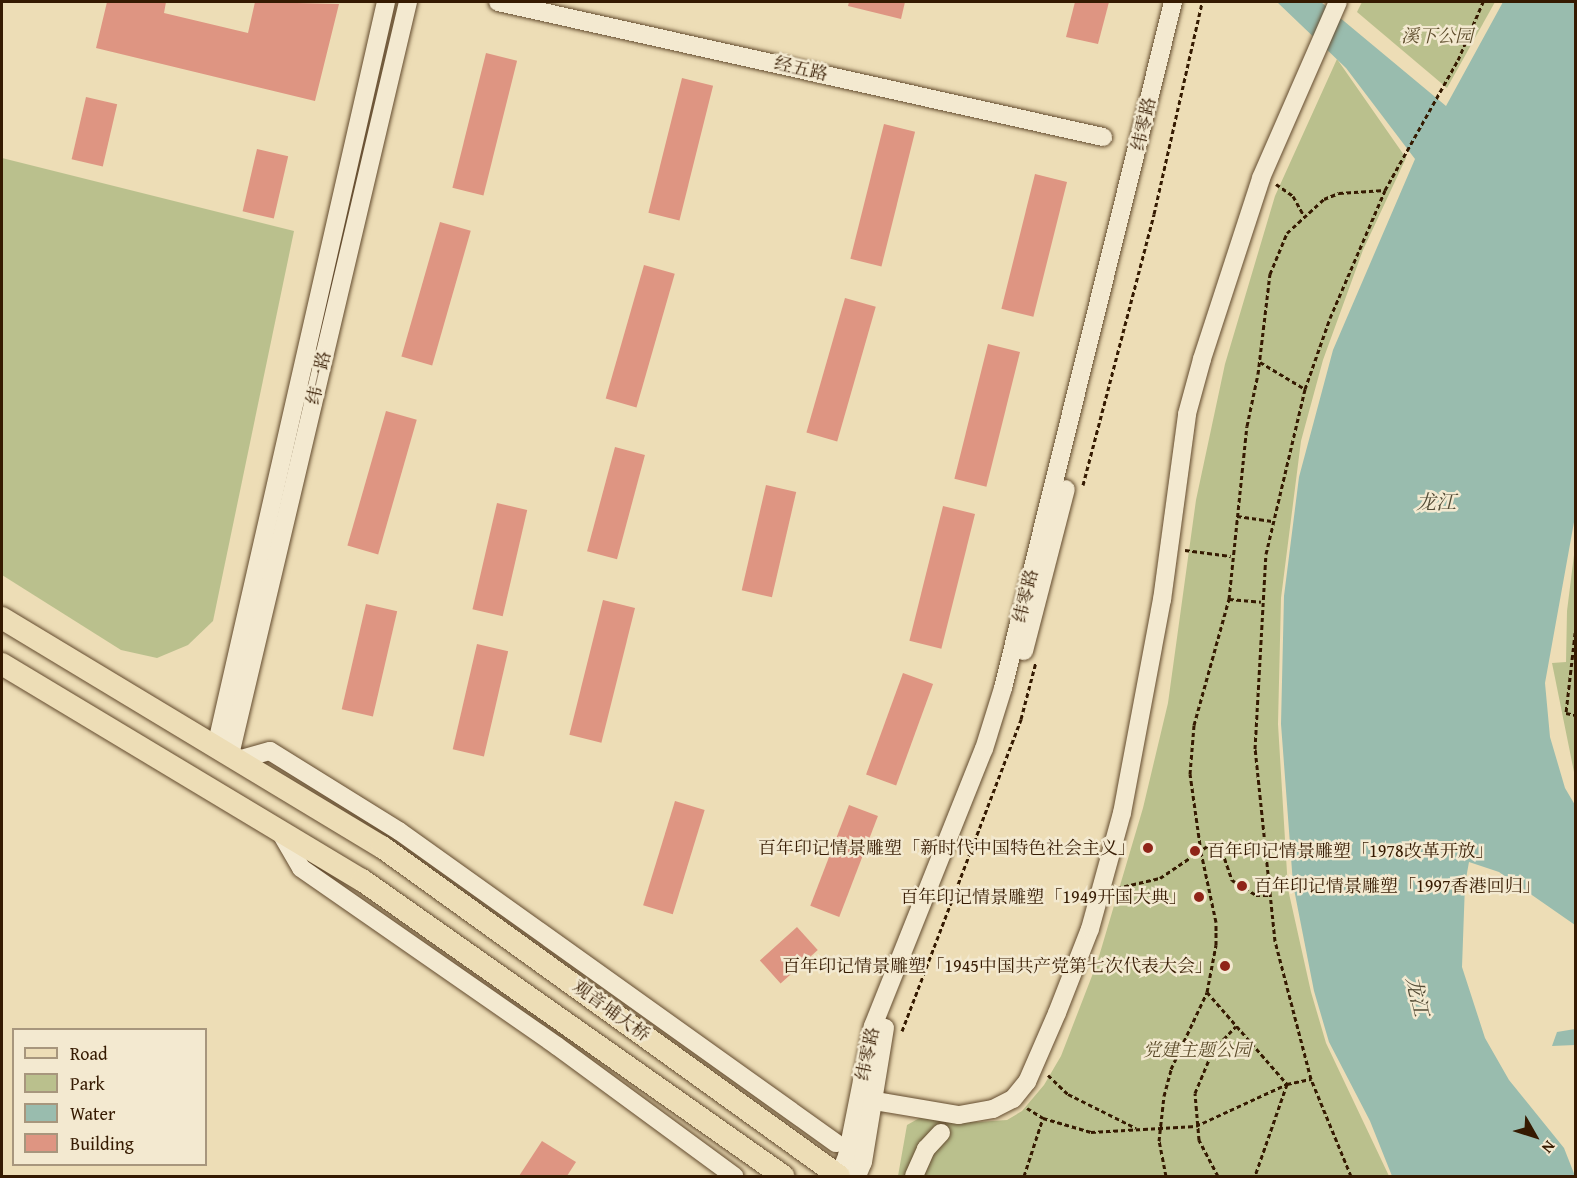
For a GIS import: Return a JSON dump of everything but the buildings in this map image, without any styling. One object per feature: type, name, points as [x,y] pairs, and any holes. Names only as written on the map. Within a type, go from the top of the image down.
[{"type":"main road","name":"观音埔大桥","points":[[2,618],[382,847],[839,1176]]},
{"type":"main road","name":"观音埔大桥","points":[[2,664],[362,880],[783,1176]]},
{"type":"street","name":"纬一路","points":[[228,754],[386,2]]},
{"type":"street","name":"纬一路","points":[[228,754],[408,2]]},
{"type":"street","name":"经五路","points":[[498,2],[1103,132],[548,2]]},
{"type":"street","name":"纬零路","points":[[839,1176],[848,1156],[873,1026],[984,749],[1003,688],[1173,2]]},
{"type":"street","name":"纬零路","points":[[857,1176],[863,1162],[884,1030],[904,967],[992,752],[1036,613],[1184,2]]},
{"type":"street","points":[[881,1102],[959,1115],[993,1109],[1013,1099],[1037,1061],[1101,892],[1122,813],[1146,697],[1187,414],[1261,178],[1338,2]]},
{"type":"street","points":[[228,754],[270,750],[399,831],[836,1143]]},
{"type":"street","points":[[279,830],[301,868],[734,1176]]},
{"type":"street","points":[[914,1176],[926,1149],[941,1133]]},
{"type":"street","points":[[709,1158],[720,1176]]},
{"type":"path","points":[[1351,1176],[1311,1079],[1282,980],[1269,895],[1255,749],[1261,602],[1274,521],[1305,388],[1384,190],[1441,92],[1483,2]]},
{"type":"path","points":[[1261,178],[1293,196],[1304,216]]},
{"type":"path","points":[[1166,1176],[1159,1130],[1171,1069],[1207,992],[1216,922],[1201,852],[1190,774],[1194,725],[1228,599],[1230,556],[1247,426],[1260,362],[1275,255],[1287,233],[1304,216],[1339,193],[1384,190]]},
{"type":"path","points":[[1260,362],[1305,388]]},
{"type":"path","points":[[1236,516],[1274,521]]},
{"type":"path","points":[[1168,547],[1230,556]]},
{"type":"path","points":[[1228,599],[1261,602]]},
{"type":"path","points":[[1575,625],[1566,713],[1575,715]]},
{"type":"path","points":[[1101,892],[1160,878],[1209,845],[1217,846],[1232,880],[1256,895],[1269,895]]},
{"type":"path","points":[[1207,992],[1287,1084]]},
{"type":"path","points":[[1218,1176],[1204,1155],[1196,1126],[1199,1078],[1213,1050],[1236,1026]]},
{"type":"path","points":[[1037,1061],[1068,1094],[1138,1128]]},
{"type":"path","points":[[1013,1099],[1043,1118],[1091,1132],[1138,1128],[1159,1130],[1196,1126],[1287,1084],[1311,1079]]},
{"type":"path","points":[[1255,1176],[1287,1084]]},
{"type":"path","points":[[1024,1176],[1043,1118]]},
{"type":"green space","name":"溪下公园","points":[[1362,2],[1495,2],[1447,88],[1357,12]]},
{"type":"green space","name":"党建主题公园","points":[[1337,59],[1406,158],[1363,250],[1323,360],[1301,441],[1281,598],[1278,724],[1288,889],[1311,992],[1326,1043],[1389,1176],[898,1176],[907,1125],[923,1116],[978,1122],[1007,1120],[1022,1111],[1044,1085],[1061,1056],[1097,963],[1143,808],[1168,703],[1196,500],[1225,364],[1275,196]]},
{"type":"green space","points":[[2,158],[294,231],[213,621],[188,645],[157,658],[121,650],[2,575]]},
{"type":"green space","points":[[1575,547],[1576,777],[1552,663],[1566,662],[1567,611]]},
{"type":"water","name":"龙江","points":[[1277,2],[1321,2],[1446,106],[1503,2],[1575,2],[1576,511],[1545,683],[1550,737],[1565,788],[1575,805],[1575,925],[1499,872],[1469,862],[1465,884],[1462,967],[1485,1038],[1509,1080],[1564,1148],[1575,1176],[1392,1176],[1370,1121],[1329,1042],[1314,991],[1293,884],[1281,724],[1284,596],[1299,477],[1333,350],[1415,159],[1346,68]]},
{"type":"water","points":[[1575,1029],[1575,1045],[1552,1046],[1557,1032]]},
{"type":"place","name":"百年印记情景雕塑「新时代中国特色社会主义」","points":[[1148,848]]},
{"type":"place","name":"百年印记情景雕塑「1978改革开放」","points":[[1195,851]]},
{"type":"place","name":"百年印记情景雕塑「1997香港回归」","points":[[1242,886]]},
{"type":"place","name":"百年印记情景雕塑「1949开国大典」","points":[[1199,897]]},
{"type":"place","name":"百年印记情景雕塑「1945中国共产党第七次代表大会」","points":[[1225,966]]}]
